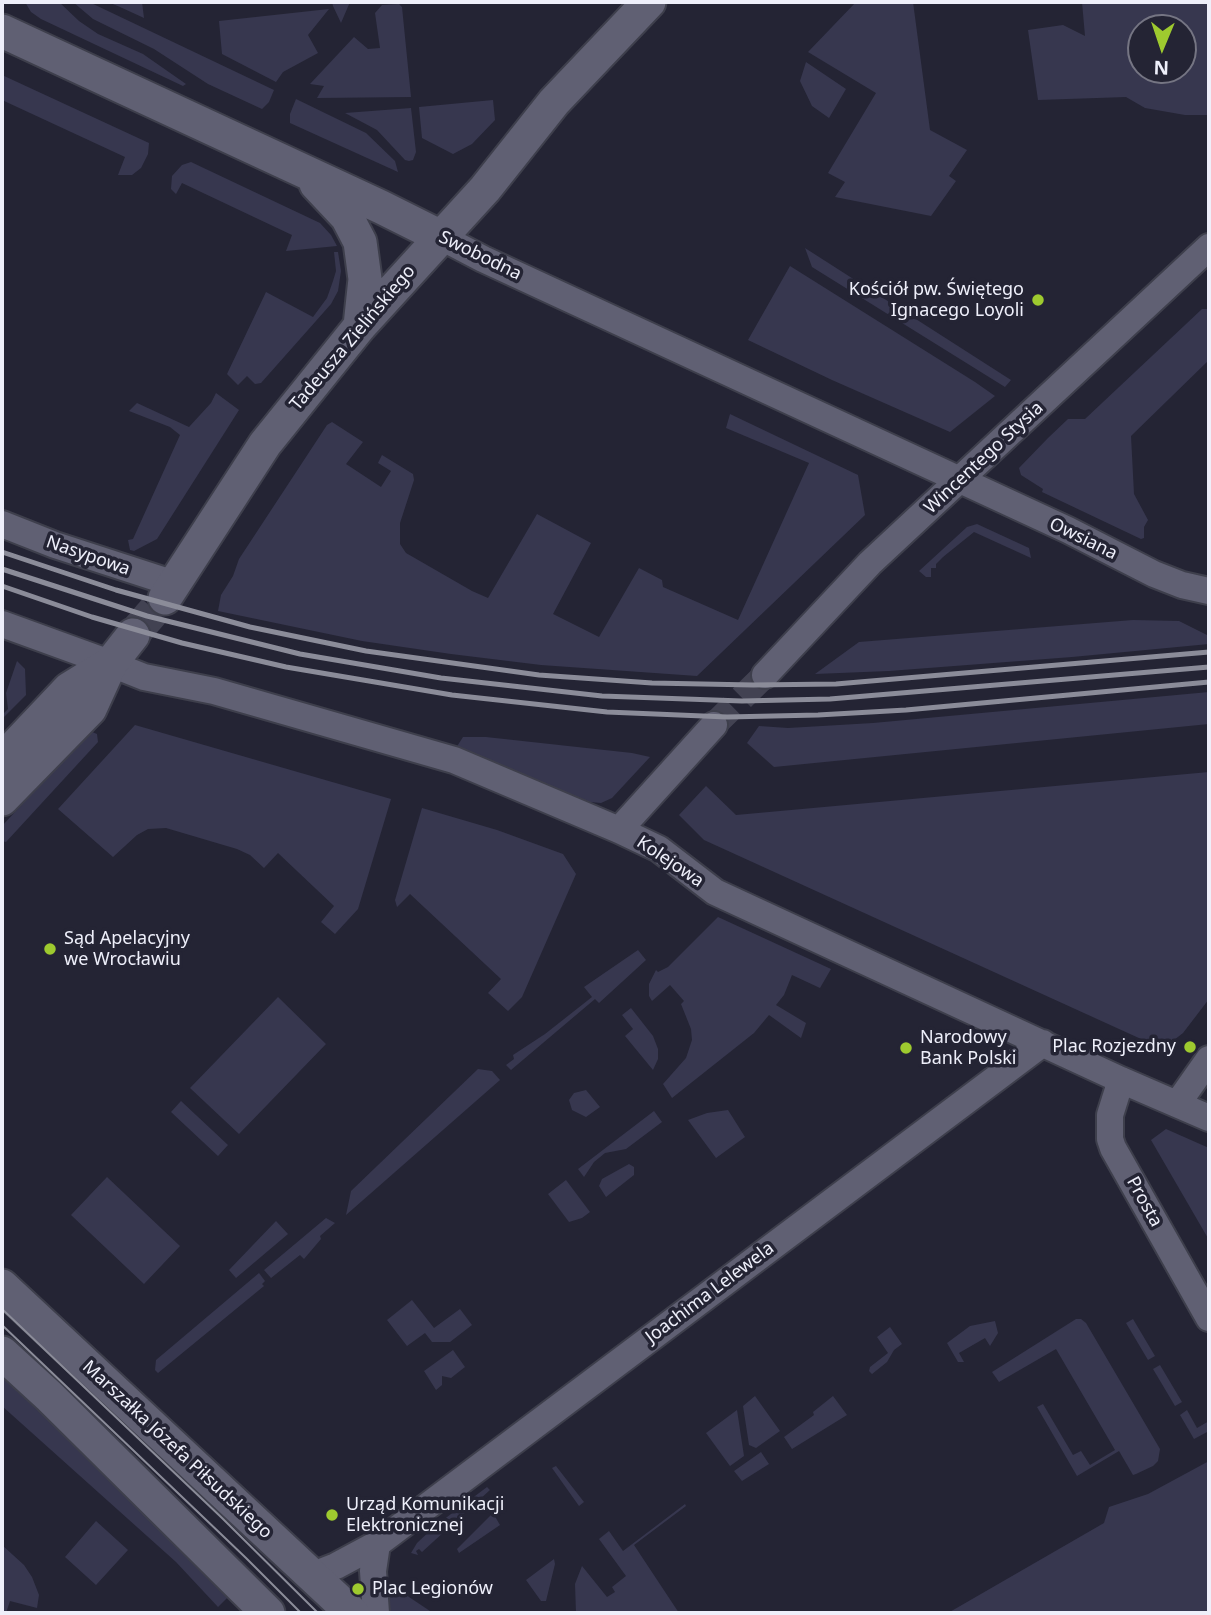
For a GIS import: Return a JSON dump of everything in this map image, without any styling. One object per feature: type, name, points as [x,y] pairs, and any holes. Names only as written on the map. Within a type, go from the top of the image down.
[{"type":"street","name":"Tadeusza Zielińskiego","points":[[170,591],[265,444],[360,326],[485,189],[554,102],[649,2]]},
{"type":"street","name":"Swobodna","points":[[2,30],[958,481]]},
{"type":"street","points":[[304,172],[346,217],[360,242],[365,279],[360,326]]},
{"type":"street","name":"Wincentego Stysia","points":[[765,675],[870,564],[1209,247]]},
{"type":"street","name":"Owsiana","points":[[958,481],[1068,530],[1154,574],[1182,585],[1209,591]]},
{"type":"street","name":"Nasypowa","points":[[2,524],[170,591]]},
{"type":"street","name":"Kolejowa","points":[[2,624],[144,677],[214,691],[454,760],[659,849],[715,892],[1209,1118]]},
{"type":"street","points":[[2,799],[90,709],[111,663],[133,635]]},
{"type":"street","points":[[2,760],[60,698],[111,663]]},
{"type":"street","points":[[619,830],[714,725]]},
{"type":"street","name":"Joachima Lelewela","points":[[313,1575],[377,1544],[1043,1043]]},
{"type":"street","points":[[1178,1103],[1209,1059]]},
{"type":"street","name":"Prosta","points":[[1121,1080],[1110,1115],[1110,1139],[1113,1148],[1209,1318]]},
{"type":"street","name":"Marszałka Józefa Piłsudskiego","points":[[2,1286],[352,1613]]},
{"type":"street","points":[[2,1353],[49,1396],[268,1613]]},
{"type":"street","points":[[376,1613],[373,1571],[377,1544]]},
{"type":"shaded area","points":[[25,2],[59,2],[98,34],[143,54],[186,84],[183,86],[41,19],[31,12]]},
{"type":"shaded area","points":[[73,2],[89,2],[274,90],[269,102],[262,109],[208,84],[154,49],[93,19]]},
{"type":"shaded area","points":[[108,2],[142,2],[144,18],[120,7]]},
{"type":"shaded area","points":[[332,2],[350,2],[341,23],[333,6]]},
{"type":"shaded area","points":[[856,2],[913,2],[930,130],[967,150],[949,176],[956,181],[931,216],[835,197],[845,182],[828,173],[876,93],[808,52]]},
{"type":"shaded area","points":[[1082,2],[1209,2],[1209,115],[1185,115],[1145,108],[1126,97],[1038,100],[1028,30],[1063,25],[1085,36]]},
{"type":"shaded area","points":[[399,4],[402,7],[411,97],[317,98],[324,86],[310,84],[354,37],[368,49],[380,48],[375,13],[382,5]]},
{"type":"shaded area","points":[[329,9],[308,35],[318,53],[283,72],[276,82],[222,54],[219,21]]},
{"type":"shaded area","points":[[806,62],[846,89],[829,118],[812,106],[800,81]]},
{"type":"shaded area","points":[[2,75],[149,143],[148,154],[141,168],[132,175],[118,175],[125,157],[2,100]]},
{"type":"shaded area","points":[[296,99],[366,133],[395,161],[398,172],[290,123],[290,114]]},
{"type":"shaded area","points":[[493,100],[495,120],[472,144],[453,154],[422,138],[419,107]]},
{"type":"shaded area","points":[[411,108],[416,152],[413,160],[409,161],[377,130],[345,113]]},
{"type":"shaded area","points":[[191,162],[320,223],[337,246],[286,251],[292,235],[182,183],[176,194],[171,189],[172,176],[182,165]]},
{"type":"shaded area","points":[[805,248],[1011,380],[1005,387],[812,267]]},
{"type":"shaded area","points":[[334,252],[338,252],[341,271],[338,291],[331,304],[261,383],[255,384],[247,376],[238,385],[227,374],[266,292],[313,317],[327,298],[333,281],[336,271]]},
{"type":"shaded area","points":[[790,266],[995,396],[950,432],[748,340]]},
{"type":"shaded area","points":[[1202,309],[1209,309],[1209,360],[1131,436],[1134,494],[1148,520],[1144,527],[1144,538],[1141,539],[1042,492],[1043,489],[1021,475],[1019,468],[1068,419],[1085,419]]},
{"type":"shaded area","points":[[216,393],[239,410],[157,539],[134,551],[130,550],[128,540],[133,539],[180,435],[170,427],[129,411],[137,403],[189,427],[211,403]]},
{"type":"shaded area","points":[[730,414],[858,475],[865,515],[697,676],[541,665],[451,654],[362,641],[218,611],[221,595],[233,576],[239,559],[327,425],[332,422],[363,442],[346,464],[381,487],[391,471],[378,463],[382,455],[413,474],[414,480],[400,523],[400,544],[406,553],[472,591],[488,598],[537,514],[591,543],[553,614],[599,637],[639,568],[662,580],[663,587],[738,620],[809,463],[726,428]]},
{"type":"shaded area","points":[[977,524],[1029,548],[1031,558],[974,532],[943,557],[936,564],[936,568],[931,568],[931,577],[926,577],[919,571],[967,527]]},
{"type":"shaded area","points":[[1133,620],[1179,621],[1209,636],[1209,644],[889,671],[815,674],[859,642]]},
{"type":"shaded area","points":[[17,661],[25,669],[26,695],[2,719],[8,709],[6,693]]},
{"type":"shaded area","points":[[1209,692],[1209,724],[774,767],[747,743],[759,726],[788,728],[873,723]]},
{"type":"shaded area","points":[[135,725],[391,799],[358,909],[335,934],[321,922],[334,906],[278,853],[264,868],[250,855],[237,849],[166,828],[148,829],[137,835],[113,857],[58,809]]},
{"type":"shaded area","points":[[90,731],[97,734],[98,742],[6,842],[2,841],[2,826]]},
{"type":"shaded area","points":[[463,737],[486,737],[650,757],[612,798],[601,803],[590,802],[456,748]]},
{"type":"shaded area","points":[[1209,772],[1209,999],[1183,1033],[1174,1040],[1152,1044],[704,840],[679,815],[706,786],[736,815]]},
{"type":"shaded area","points":[[422,808],[497,830],[563,854],[576,874],[522,997],[508,1011],[488,993],[501,979],[410,894],[397,907],[395,900]]},
{"type":"shaded area","points":[[718,917],[831,969],[820,988],[792,975],[784,995],[776,1005],[806,1023],[801,1038],[769,1015],[754,1033],[672,1098],[663,1084],[686,1058],[692,1040],[691,1029],[681,1004],[684,1001],[670,985],[652,1001],[649,984],[656,970],[658,972],[668,967]]},
{"type":"shaded area","points":[[638,950],[646,960],[599,1003],[595,999],[511,1070],[506,1065],[514,1059],[513,1055],[592,997],[584,987]]},
{"type":"shaded area","points":[[278,997],[326,1044],[239,1134],[190,1088]]},
{"type":"shaded area","points":[[631,1008],[653,1036],[658,1049],[658,1059],[653,1070],[625,1036],[633,1029],[622,1015]]},
{"type":"shaded area","points":[[478,1069],[492,1071],[500,1080],[346,1215],[351,1191]]},
{"type":"shaded area","points":[[586,1090],[600,1107],[586,1117],[572,1110],[569,1100],[574,1093]]},
{"type":"shaded area","points":[[181,1101],[228,1145],[218,1156],[171,1112]]},
{"type":"shaded area","points":[[728,1110],[745,1137],[716,1158],[688,1120],[707,1113]]},
{"type":"shaded area","points":[[654,1111],[662,1122],[626,1149],[605,1153],[594,1162],[584,1177],[578,1169]]},
{"type":"shaded area","points":[[1166,1129],[1209,1148],[1209,1240],[1151,1140]]},
{"type":"shaded area","points":[[629,1164],[634,1167],[634,1175],[606,1197],[599,1186],[602,1179]]},
{"type":"shaded area","points":[[107,1177],[180,1246],[144,1284],[71,1215]]},
{"type":"shaded area","points":[[566,1180],[590,1212],[569,1222],[548,1194]]},
{"type":"shaded area","points":[[326,1218],[335,1223],[320,1236],[321,1239],[304,1259],[300,1255],[271,1278],[264,1270]]},
{"type":"shaded area","points":[[276,1221],[288,1234],[236,1278],[229,1270]]},
{"type":"shaded area","points":[[259,1273],[265,1281],[262,1284],[264,1286],[158,1373],[155,1370],[156,1360]]},
{"type":"shaded area","points":[[412,1300],[434,1328],[460,1309],[472,1325],[450,1342],[432,1342],[425,1333],[407,1346],[387,1320]]},
{"type":"shaded area","points":[[1076,1319],[1086,1323],[1160,1449],[1158,1461],[1136,1474],[1133,1475],[1119,1451],[1077,1476],[1037,1407],[1043,1404],[1073,1455],[1081,1451],[1090,1465],[1115,1450],[1056,1349],[999,1382],[992,1372]]},
{"type":"shaded area","points":[[1133,1319],[1155,1356],[1148,1360],[1126,1323]]},
{"type":"shaded area","points":[[995,1321],[998,1333],[990,1346],[985,1338],[959,1353],[964,1362],[958,1362],[947,1343],[970,1326]]},
{"type":"shaded area","points":[[890,1327],[902,1344],[894,1350],[887,1362],[872,1374],[870,1367],[888,1353],[877,1337]]},
{"type":"shaded area","points":[[453,1350],[465,1367],[451,1378],[442,1376],[442,1385],[436,1390],[424,1371]]},
{"type":"shaded area","points":[[1160,1365],[1182,1402],[1175,1406],[1153,1369]]},
{"type":"shaded area","points":[[2,1372],[231,1594],[218,1607],[176,1562],[2,1406]]},
{"type":"shaded area","points":[[755,1396],[780,1431],[756,1448],[749,1445],[743,1406]]},
{"type":"shaded area","points":[[833,1396],[847,1415],[792,1449],[784,1437],[814,1415],[813,1412]]},
{"type":"shaded area","points":[[737,1410],[744,1456],[730,1466],[706,1433]]},
{"type":"shaded area","points":[[1187,1410],[1197,1428],[1209,1421],[1209,1431],[1194,1439],[1180,1415]]},
{"type":"shaded area","points":[[761,1452],[769,1464],[742,1481],[734,1471]]},
{"type":"shaded area","points":[[1209,1461],[1209,1613],[948,1613],[1104,1523],[1109,1507],[1148,1494]]},
{"type":"shaded area","points":[[556,1466],[584,1502],[579,1506],[552,1468]]},
{"type":"shaded area","points":[[487,1487],[490,1490],[422,1552],[419,1549],[416,1551],[418,1555],[411,1553],[417,1543],[435,1526]]},
{"type":"shaded area","points":[[685,1504],[686,1506],[634,1545],[679,1613],[576,1613],[575,1584],[582,1566],[607,1597],[615,1592],[612,1587],[626,1576],[599,1539],[609,1531],[623,1551]]},
{"type":"shaded area","points":[[493,1513],[500,1525],[459,1553],[457,1549]]},
{"type":"shaded area","points":[[96,1521],[128,1550],[96,1585],[65,1557]]},
{"type":"shaded area","points":[[2,1545],[24,1565],[32,1577],[39,1595],[37,1608],[10,1601],[6,1613],[2,1613]]},
{"type":"shaded area","points":[[554,1559],[546,1601],[541,1601],[526,1580]]},
{"type":"shaded area","points":[[385,1586],[403,1593],[433,1613],[388,1613]]},
{"type":"tunnel","points":[[133,635],[165,598]]},
{"type":"tunnel","points":[[714,725],[765,675]]},
{"type":"tram line","points":[[2,1309],[318,1613]]},
{"type":"tram line","points":[[2,1325],[301,1613]]},
{"type":"railway","points":[[2,552],[116,590],[250,627],[366,651],[539,675],[652,683],[836,684],[1209,652]]},
{"type":"railway","points":[[2,569],[147,616],[300,654],[441,678],[602,696],[742,701],[830,699],[1209,667]]},
{"type":"railway","points":[[2,586],[92,617],[182,643],[286,667],[452,695],[607,712],[727,717],[818,715],[906,710],[1209,682]]},
{"type":"place","name":"Kościół pw. Świętego Ignacego Loyoli","points":[[1038,300]]},
{"type":"place","name":"Sąd Apelacyjny we Wrocławiu","points":[[50,949]]},
{"type":"place","name":"Plac Rozjezdny","points":[[1190,1047]]},
{"type":"place","name":"Narodowy Bank Polski","points":[[906,1048]]},
{"type":"place","name":"Urząd Komunikacji Elektronicznej","points":[[332,1515]]},
{"type":"place","name":"Plac Legionów","points":[[358,1589]]}]
